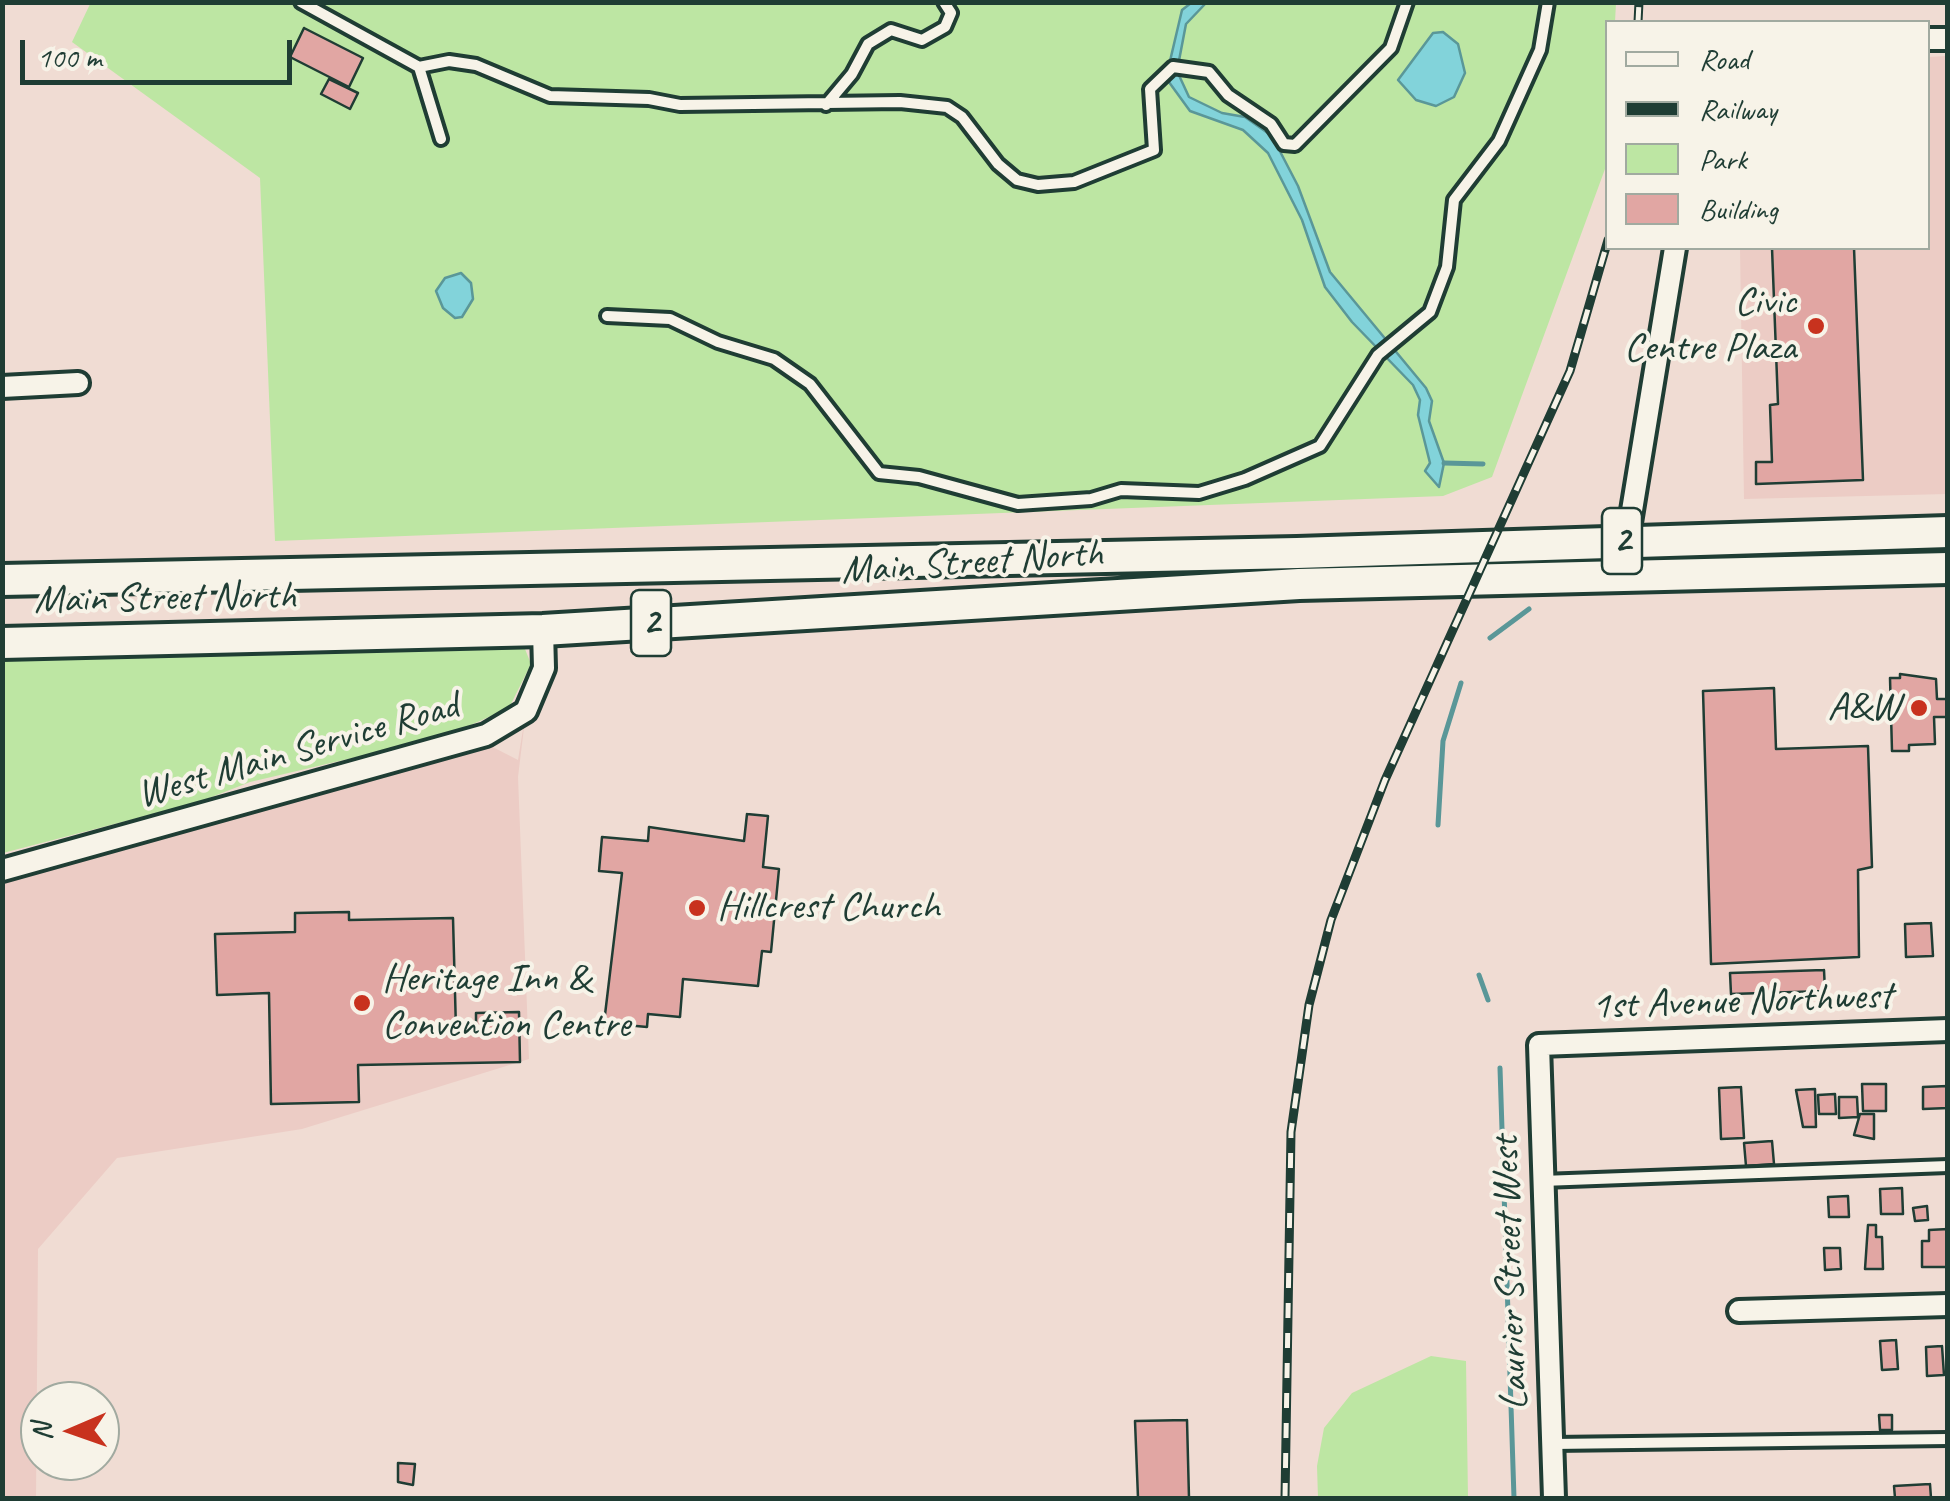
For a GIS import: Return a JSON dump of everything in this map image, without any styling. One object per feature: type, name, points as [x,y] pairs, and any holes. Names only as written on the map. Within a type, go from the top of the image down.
[{"type":"main road","name":"Main Street North","points":[[2,580],[1258,554],[1948,532]]},
{"type":"main road","name":"Main Street North","points":[[2,642],[543,630],[1299,584],[1948,568]]},
{"type":"street","points":[[1627,541],[1675,250]]},
{"type":"street","points":[[2,387],[78,383]]},
{"type":"street","name":"West Main Service Road","points":[[2,870],[486,735],[526,711],[544,668],[543,630]]},
{"type":"street","name":"1st Avenue Northwest","points":[[1540,1045],[1948,1030]]},
{"type":"street","name":"Laurier Street West","points":[[1540,1045],[1541,1180],[1554,1498]]},
{"type":"street","points":[[1740,1310],[1948,1305]]},
{"type":"lane","points":[[302,2],[420,66],[449,61],[476,65],[550,96],[649,99],[680,104],[825,106],[900,102],[947,108],[962,117],[1008,172],[1018,180],[1038,185],[1074,182],[1154,150],[1150,89],[1173,67],[1208,72],[1228,95],[1271,124],[1284,144],[1294,145],[1391,48],[1407,2]]},
{"type":"lane","points":[[825,106],[852,74],[868,44],[891,30],[922,40],[945,26],[952,14],[944,2]]},
{"type":"lane","points":[[607,316],[670,319],[718,342],[774,359],[810,384],[878,473],[919,477],[1018,504],[1091,499],[1121,490],[1199,493],[1286,464],[1320,446],[1378,355],[1430,312],[1447,267],[1454,200],[1499,141],[1540,50],[1548,2]]},
{"type":"lane","points":[[420,66],[441,139]]},
{"type":"lane","points":[[1541,1180],[1948,1166]]},
{"type":"lane","points":[[1552,1444],[1948,1439]]},
{"type":"shaded area","name":"Civic Centre Plaza","points":[[1947,56],[1947,494],[1744,499],[1740,250],[1930,250],[1930,57]]},
{"type":"shaded area","points":[[526,711],[518,777],[529,1059],[302,1129],[117,1158],[38,1249],[37,1381],[20,1381],[20,1481],[36,1481],[36,1498],[3,1498],[3,870],[475,738],[518,760]]},
{"type":"green space","points":[[91,2],[1616,3],[1615,20],[1605,20],[1605,169],[1492,477],[1443,496],[275,541],[260,178],[72,42]]},
{"type":"green space","points":[[506,637],[523,644],[531,664],[509,708],[446,736],[250,782],[199,802],[3,853],[3,659]]},
{"type":"green space","points":[[1431,1356],[1466,1361],[1468,1498],[1318,1498],[1317,1466],[1324,1428],[1352,1393]]},
{"type":"water","points":[[1191,3],[1206,3],[1186,24],[1177,71],[1189,97],[1222,113],[1245,117],[1272,136],[1298,186],[1330,272],[1426,388],[1432,401],[1429,421],[1444,463],[1439,487],[1425,471],[1430,463],[1418,415],[1420,400],[1413,385],[1352,322],[1325,287],[1302,220],[1268,153],[1243,130],[1190,111],[1166,78],[1182,10]]},
{"type":"water","points":[[1443,32],[1458,44],[1465,73],[1454,97],[1436,106],[1416,100],[1398,80],[1433,33]]},
{"type":"water","points":[[461,273],[471,283],[473,299],[462,317],[455,318],[443,308],[436,291],[445,278]]},
{"type":"building","points":[[304,28],[363,58],[349,87],[290,57]]},
{"type":"building","points":[[329,79],[358,93],[350,109],[321,94]]},
{"type":"building","name":"Civic Centre Plaza","points":[[1772,250],[1854,250],[1863,480],[1756,484],[1756,462],[1772,462],[1770,405],[1778,404]]},
{"type":"building","name":"A&W","points":[[1900,674],[1936,679],[1937,699],[1948,699],[1948,717],[1934,717],[1935,744],[1909,745],[1909,751],[1892,751],[1890,678],[1900,678]]},
{"type":"building","points":[[1774,688],[1776,749],[1868,746],[1872,867],[1858,870],[1859,957],[1711,964],[1703,691]]},
{"type":"building","name":"Hillcrest Church","points":[[747,814],[768,816],[763,867],[779,869],[771,952],[762,951],[758,986],[683,979],[680,1017],[648,1014],[647,1027],[604,1023],[622,873],[599,871],[602,837],[648,841],[649,827],[744,841]]},
{"type":"building","name":"Heritage Inn & Convention Centre","points":[[349,912],[349,920],[453,918],[456,1030],[476,1030],[476,1013],[519,1012],[520,1062],[358,1065],[359,1102],[271,1104],[269,993],[217,995],[215,934],[295,932],[295,913]]},
{"type":"building","points":[[1931,923],[1933,956],[1906,957],[1905,924]]},
{"type":"building","points":[[1824,970],[1825,991],[1731,994],[1730,973]]},
{"type":"building","points":[[1862,1084],[1886,1084],[1886,1111],[1863,1111]]},
{"type":"building","points":[[1948,1086],[1948,1108],[1923,1109],[1923,1087]]},
{"type":"building","points":[[1741,1087],[1744,1138],[1721,1139],[1719,1088]]},
{"type":"building","points":[[1815,1089],[1816,1127],[1803,1127],[1796,1090]]},
{"type":"building","points":[[1835,1094],[1836,1114],[1819,1114],[1818,1095]]},
{"type":"building","points":[[1839,1097],[1857,1097],[1858,1117],[1839,1118]]},
{"type":"building","points":[[1860,1114],[1874,1114],[1874,1139],[1854,1135]]},
{"type":"building","points":[[1772,1141],[1774,1164],[1746,1166],[1744,1143]]},
{"type":"building","points":[[1902,1188],[1903,1214],[1881,1214],[1880,1189]]},
{"type":"building","points":[[1848,1196],[1849,1217],[1829,1217],[1828,1197]]},
{"type":"building","points":[[1927,1206],[1928,1220],[1915,1221],[1913,1208]]},
{"type":"building","points":[[1868,1225],[1876,1225],[1876,1237],[1882,1237],[1883,1269],[1865,1269]]},
{"type":"building","points":[[1948,1229],[1948,1267],[1922,1267],[1922,1241],[1929,1241],[1929,1230]]},
{"type":"building","points":[[1824,1248],[1840,1248],[1841,1269],[1825,1270]]},
{"type":"building","points":[[1896,1340],[1898,1369],[1882,1370],[1880,1341]]},
{"type":"building","points":[[1942,1346],[1944,1375],[1927,1376],[1926,1347]]},
{"type":"building","points":[[1879,1415],[1892,1415],[1892,1430],[1880,1430]]},
{"type":"building","points":[[1187,1420],[1189,1498],[1138,1498],[1135,1421]]},
{"type":"building","points":[[398,1463],[415,1464],[413,1485],[398,1482]]},
{"type":"building","points":[[1930,1484],[1931,1498],[1895,1498],[1894,1486]]},
{"type":"waterway","points":[[1444,463],[1483,464]]},
{"type":"waterway","points":[[1490,638],[1529,609]]},
{"type":"waterway","points":[[1438,825],[1443,741],[1461,683]]},
{"type":"waterway","points":[[1479,975],[1488,1000]]},
{"type":"waterway","points":[[1500,1068],[1514,1498]]},
{"type":"railway","points":[[1638,20],[1639,2]]},
{"type":"railway","points":[[1285,1498],[1291,1132],[1309,1005],[1331,920],[1385,780],[1570,371],[1605,250]]},
{"type":"place","name":"Civic Centre Plaza","points":[[1816,326]]},
{"type":"place","name":"A&W","points":[[1919,708]]},
{"type":"place","name":"Hillcrest Church","points":[[697,908]]},
{"type":"place","name":"Heritage Inn & Convention Centre","points":[[362,1003]]}]
